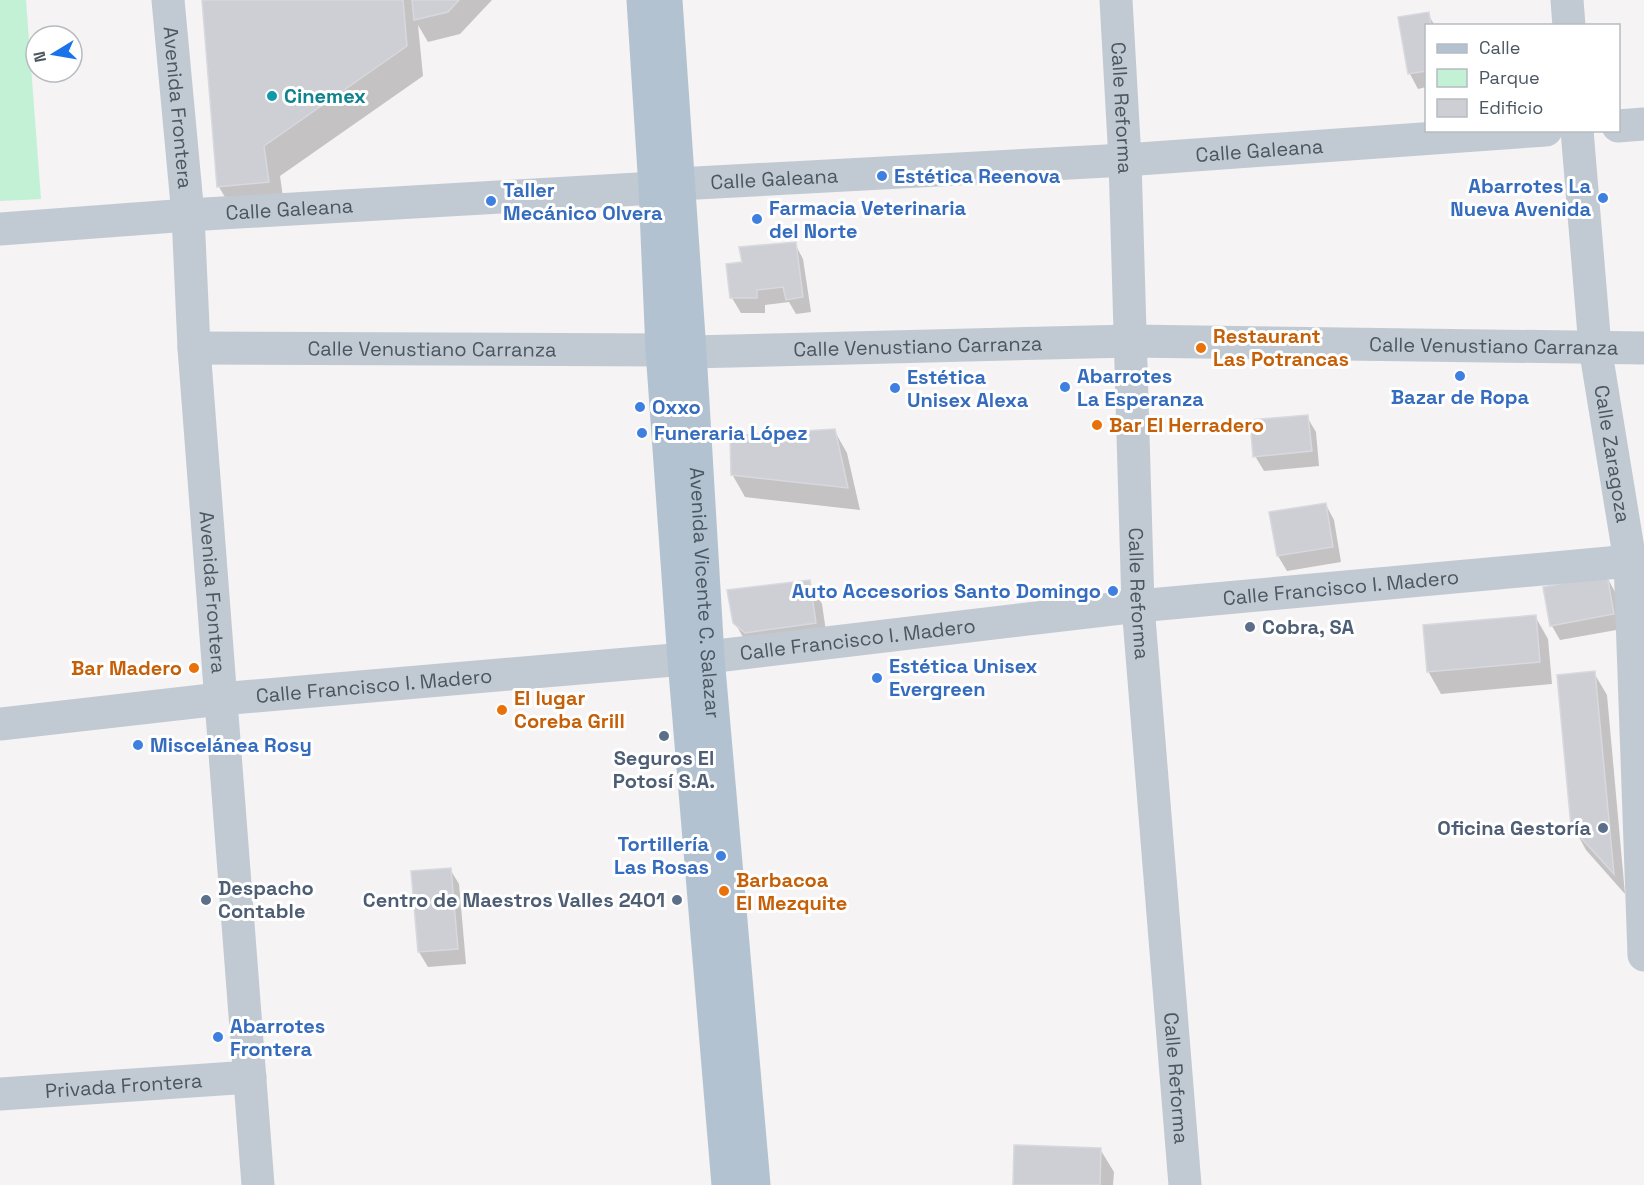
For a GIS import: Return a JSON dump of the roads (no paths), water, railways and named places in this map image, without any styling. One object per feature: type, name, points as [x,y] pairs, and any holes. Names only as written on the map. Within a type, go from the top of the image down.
[{"type":"main road","name":"Avenida Vicente C. Salazar","points":[[643,0],[666,186]]},
{"type":"main road","name":"Avenida Vicente C. Salazar","points":[[666,0],[666,186],[728,1185]]},
{"type":"main road","name":"Avenida Vicente C. Salazar","points":[[696,659],[754,1185]]},
{"type":"street","name":"Avenida Frontera","points":[[168,0],[188,215],[194,348],[258,1185]]},
{"type":"street","name":"Calle Reforma","points":[[1116,0],[1125,160],[1138,606],[1185,1185]]},
{"type":"street","points":[[1567,0],[1569,24]]},
{"type":"street","points":[[1620,126],[1644,124]]},
{"type":"street","name":"Calle Galeana","points":[[0,229],[188,215],[1125,160],[1518,132]]},
{"type":"street","name":"Calle Zaragoza","points":[[1577,132],[1595,347],[1637,563],[1644,955]]},
{"type":"street","name":"Calle Venustiano Carranza","points":[[194,348],[676,351],[1131,341],[1644,348]]},
{"type":"street","name":"Calle Francisco I. Madero","points":[[0,724],[220,699],[696,659],[1138,606],[1637,563]]},
{"type":"street","name":"Privada Frontera","points":[[0,1094],[250,1077]]},
{"type":"place","name":"Cinemex","points":[[272,96]]},
{"type":"place","name":"Estética Reenova","points":[[882,176]]},
{"type":"place","name":"Abarrotes La Nueva Avenida","points":[[1603,198]]},
{"type":"place","name":"Taller Mecánico Olvera","points":[[491,201]]},
{"type":"place","name":"Farmacia Veterinaria del Norte","points":[[757,219]]},
{"type":"place","name":"Restaurant Las Potrancas","points":[[1201,348]]},
{"type":"place","name":"Bazar de Ropa","points":[[1460,376]]},
{"type":"place","name":"Abarrotes La Esperanza","points":[[1065,387]]},
{"type":"place","name":"Estética Unisex Alexa","points":[[895,388]]},
{"type":"place","name":"Oxxo","points":[[640,407]]},
{"type":"place","name":"Bar El Herradero","points":[[1097,425]]},
{"type":"place","name":"Funeraria López","points":[[642,433]]},
{"type":"place","name":"Auto Accesorios Santo Domingo","points":[[1113,591]]},
{"type":"place","name":"Cobra, SA","points":[[1250,627]]},
{"type":"place","name":"Bar Madero","points":[[194,668]]},
{"type":"place","name":"Estética Unisex Evergreen","points":[[877,678]]},
{"type":"place","name":"El lugar Coreba Grill","points":[[502,710]]},
{"type":"place","name":"Seguros El Potosí S.A.","points":[[664,736]]},
{"type":"place","name":"Miscelánea Rosy","points":[[138,745]]},
{"type":"place","name":"Oficina Gestoría","points":[[1603,828]]},
{"type":"place","name":"Tortillería Las Rosas","points":[[721,856]]},
{"type":"place","name":"Barbacoa El Mezquite","points":[[724,891]]},
{"type":"place","name":"Despacho Contable","points":[[206,900]]},
{"type":"place","name":"Centro de Maestros Valles 2401","points":[[677,900]]},
{"type":"place","name":"Abarrotes Frontera","points":[[218,1037]]}]
